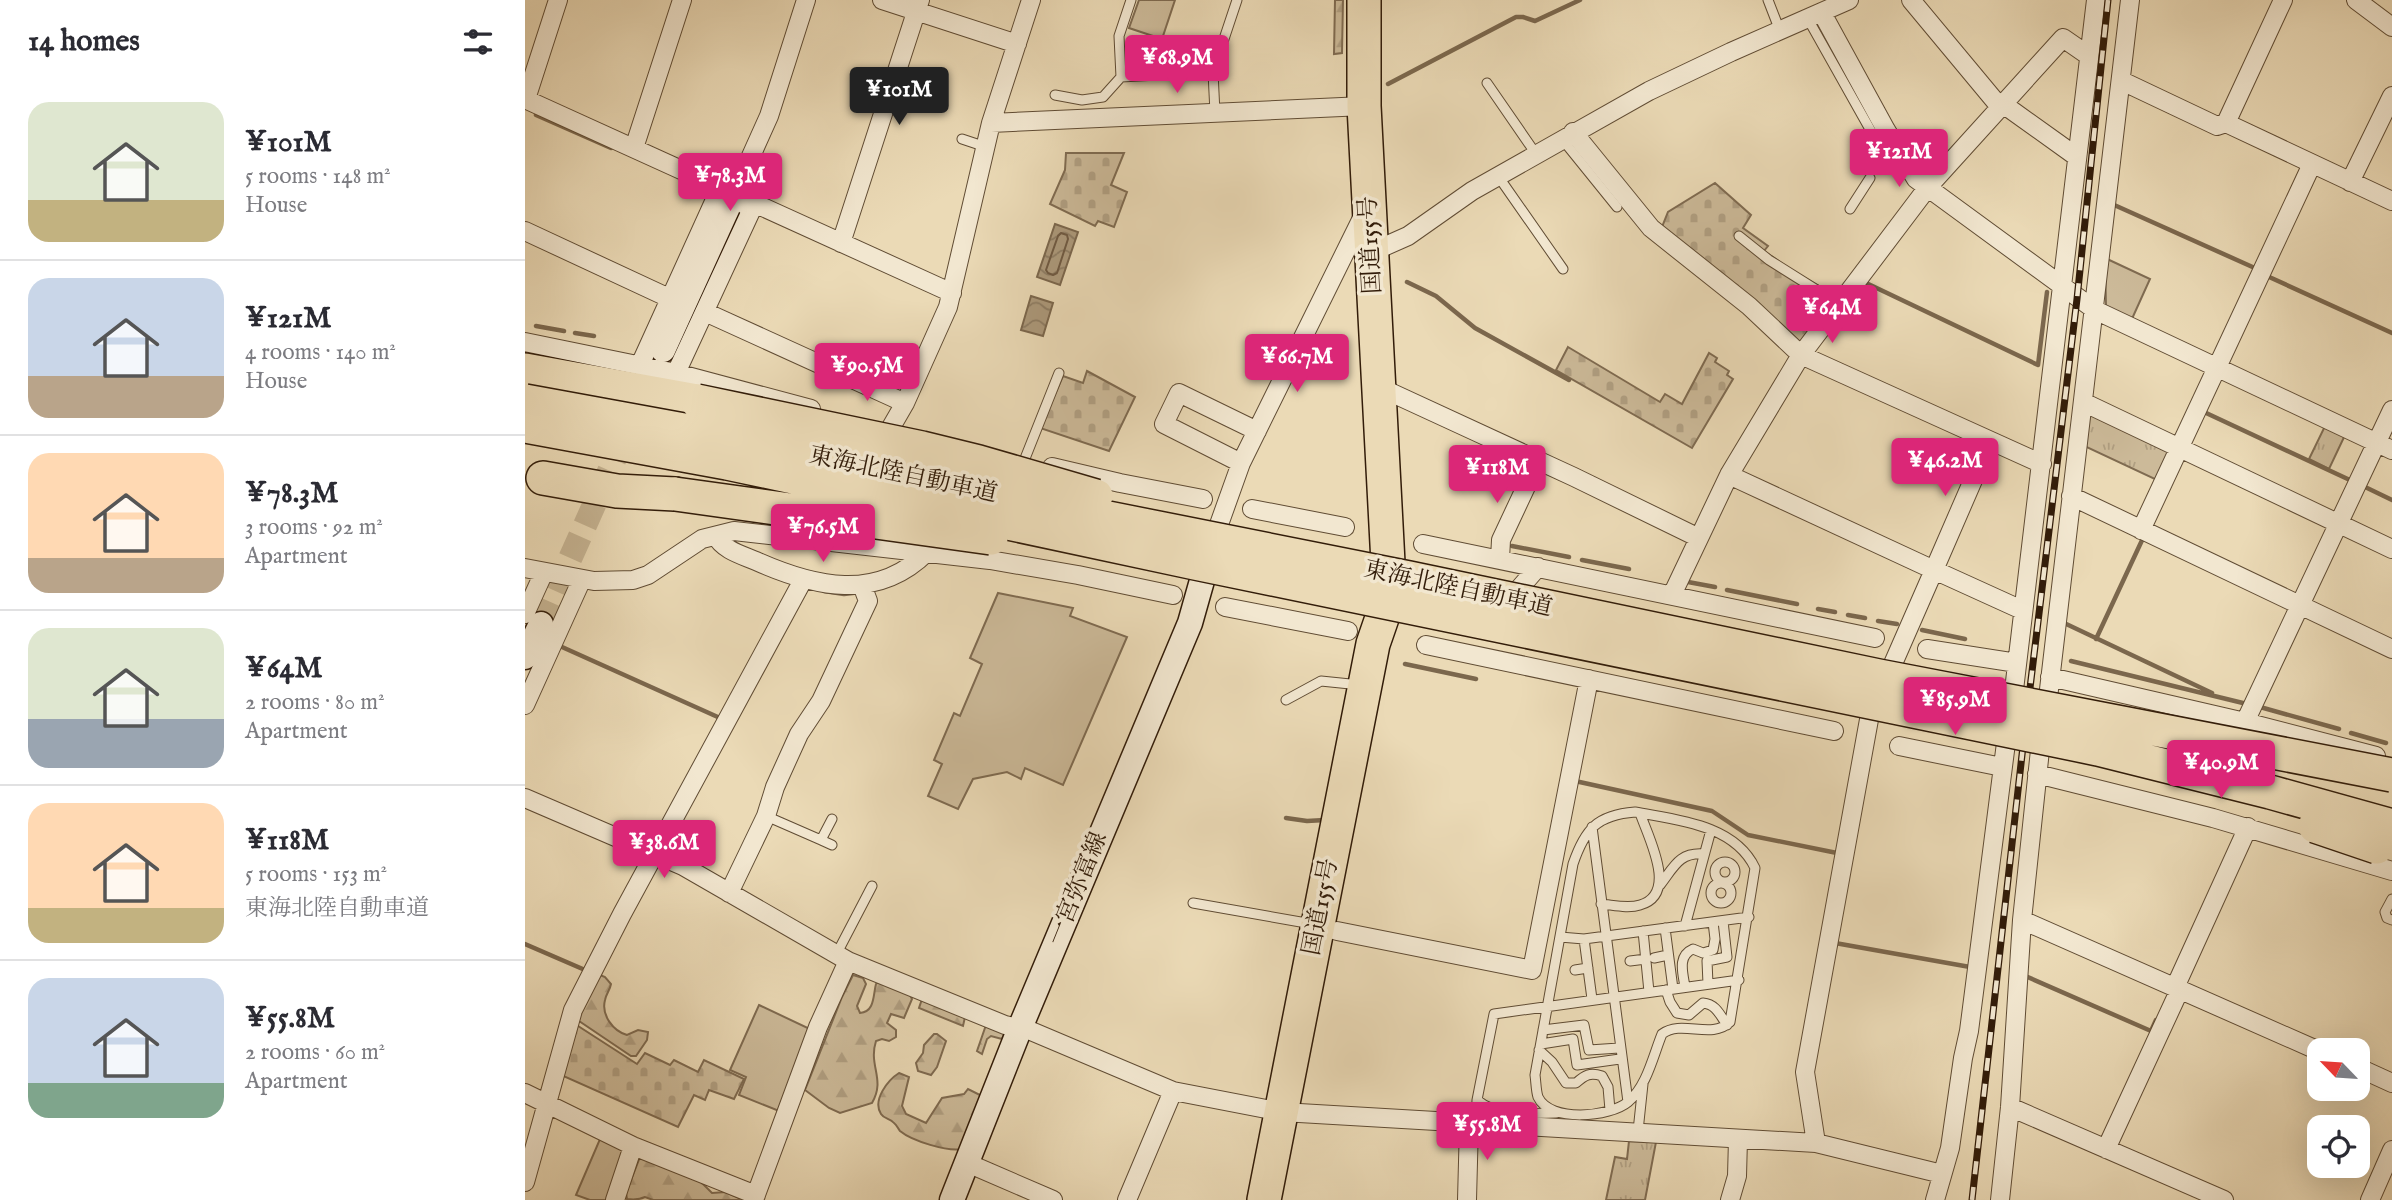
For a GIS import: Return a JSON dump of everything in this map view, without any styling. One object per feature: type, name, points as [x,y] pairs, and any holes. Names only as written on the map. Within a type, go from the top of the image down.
[{"type":"highway","name":"国道155号","points":[[1285,1200],[1292,1113],[1327,928],[1365,686],[1373,644],[1383,615],[1388,563],[1364,106],[1369,3]]},
{"type":"highway","points":[[525,370],[697,401],[968,460],[1223,534],[1409,578]]},
{"type":"highway","name":"東海北陸自動車道","points":[[525,401],[733,439],[1048,506],[1409,578],[2020,714]]},
{"type":"highway","name":"東海北陸自動車道","points":[[525,426],[727,463],[1199,570],[2020,714],[2392,775]]},
{"type":"highway","points":[[543,478],[605,489],[748,503],[1199,570]]},
{"type":"highway","name":"国道155号","points":[[1327,928],[1393,647],[1383,615]]},
{"type":"highway","points":[[2020,714],[2187,746],[2392,802]]},
{"type":"highway","points":[[2020,714],[2098,749],[2159,764],[2389,850]]},
{"type":"highway","name":"国道155号","points":[[1264,1200],[1292,1113]]},
{"type":"main road","points":[[663,350],[734,194]]},
{"type":"main road","name":"一宮弥富線","points":[[951,1200],[1189,623],[1199,570]]},
{"type":"main road","points":[[525,657],[533,619]]},
{"type":"street","points":[[558,0],[526,103],[634,148],[952,293]]},
{"type":"street","points":[[634,148],[681,0]]},
{"type":"street","points":[[734,194],[769,116],[806,0]]},
{"type":"street","points":[[882,0],[918,6],[1017,44]]},
{"type":"street","points":[[890,429],[905,403],[948,307],[991,123],[1031,0]]},
{"type":"street","points":[[1372,251],[1408,236],[1498,176],[1649,91],[1849,0]]},
{"type":"street","points":[[1911,0],[2002,106],[2077,157]]},
{"type":"street","points":[[1935,1200],[1951,1149],[2003,767],[2020,714],[2017,663],[2022,610],[2063,289],[2095,0]]},
{"type":"street","points":[[2020,714],[2050,677],[2130,0]]},
{"type":"street","points":[[2227,121],[2283,0]]},
{"type":"street","points":[[2356,0],[2392,27]]},
{"type":"street","points":[[841,243],[918,6]]},
{"type":"street","points":[[1815,16],[1916,179],[2095,310],[2384,447]]},
{"type":"street","points":[[1672,595],[1729,475],[1801,355],[1928,187],[2063,38],[2089,56]]},
{"type":"street","points":[[2122,74],[2227,121],[2392,201]]},
{"type":"street","points":[[2350,182],[2392,96]]},
{"type":"street","points":[[991,123],[1364,106]]},
{"type":"street","points":[[1568,135],[1651,228],[1749,306],[1801,355],[2042,464]]},
{"type":"street","points":[[2141,530],[2312,164]]},
{"type":"street","points":[[640,365],[718,193],[734,194],[751,211],[676,373]]},
{"type":"street","points":[[1199,570],[1241,463],[1369,203]]},
{"type":"street","points":[[525,231],[669,298]]},
{"type":"street","points":[[705,312],[905,403]]},
{"type":"street","points":[[525,342],[676,373],[890,429],[1203,499]]},
{"type":"street","points":[[1379,387],[1699,538]]},
{"type":"street","points":[[1241,463],[1164,424],[1179,393],[1257,431]]},
{"type":"street","points":[[2083,402],[2392,550]]},
{"type":"street","points":[[2245,722],[2337,524],[2384,447],[2392,410]]},
{"type":"street","points":[[1892,666],[1990,441]]},
{"type":"street","points":[[1500,559],[1501,540],[1538,461]]},
{"type":"street","points":[[1051,494],[1056,468]]},
{"type":"street","points":[[1729,475],[2022,610]]},
{"type":"street","points":[[2071,496],[2392,649]]},
{"type":"street","points":[[1252,509],[1301,525],[1345,527]]},
{"type":"street","points":[[525,568],[582,579],[612,582],[633,580],[648,575],[702,539],[734,531],[1079,569],[1173,595]]},
{"type":"street","points":[[716,536],[720,544],[739,554],[803,580],[824,584],[862,585],[897,575],[914,566],[927,552]]},
{"type":"street","points":[[1423,544],[1875,638]]},
{"type":"street","points":[[1518,590],[1538,567]]},
{"type":"street","points":[[533,619],[544,572]]},
{"type":"street","points":[[525,705],[582,579]]},
{"type":"street","points":[[525,1182],[573,1010],[803,580]]},
{"type":"street","points":[[729,894],[766,816],[775,787],[799,734],[821,701],[868,601],[862,585]]},
{"type":"street","points":[[1299,621],[1302,598]]},
{"type":"street","points":[[1709,603],[1720,631]]},
{"type":"street","points":[[1226,607],[1347,631]]},
{"type":"street","points":[[1426,645],[1833,731]]},
{"type":"street","points":[[1927,649],[2017,663]]},
{"type":"street","points":[[1327,928],[1532,970],[1581,678],[1577,654]]},
{"type":"street","points":[[2050,677],[2245,722],[2392,760]]},
{"type":"street","points":[[1816,1143],[1805,1072],[1870,714]]},
{"type":"street","points":[[1899,746],[2003,767]]},
{"type":"street","points":[[2344,748],[2352,772]]},
{"type":"street","points":[[2000,1200],[2010,1107],[2022,920],[2040,750]]},
{"type":"street","points":[[2037,774],[2248,827],[2389,850]]},
{"type":"street","points":[[525,798],[657,853],[842,958],[1005,1025],[1031,1031],[1173,1090],[1292,1113],[1816,1143],[1942,1174]]},
{"type":"street","points":[[2180,989],[2177,983],[2248,827]]},
{"type":"street","points":[[2022,920],[2307,1046]]},
{"type":"street","points":[[525,1093],[633,1146],[755,1197],[842,958]]},
{"type":"street","points":[[2106,1149],[2180,989]]},
{"type":"street","points":[[2370,1074],[2392,1083]]},
{"type":"street","points":[[1127,1200],[1173,1090]]},
{"type":"street","points":[[2010,1107],[2224,1200]]},
{"type":"street","points":[[1467,1200],[1473,1124]]},
{"type":"street","points":[[1730,1200],[1737,1176],[1738,1139]]},
{"type":"street","points":[[615,1200],[633,1146]]},
{"type":"street","points":[[2370,1200],[2392,1150]]},
{"type":"street","points":[[965,1162],[1053,1200]]},
{"type":"lane","points":[[1055,95],[1082,100],[1103,97],[1121,77],[1119,36],[1131,0]]},
{"type":"lane","points":[[1215,113],[1213,72],[1237,0]]},
{"type":"lane","points":[[1768,0],[1780,31]]},
{"type":"lane","points":[[1815,16],[1885,156],[1879,164]]},
{"type":"lane","points":[[1121,77],[1213,72]]},
{"type":"lane","points":[[1487,83],[1536,154]]},
{"type":"lane","points":[[1568,135],[1617,207]]},
{"type":"lane","points":[[962,139],[986,147]]},
{"type":"lane","points":[[1498,176],[1563,269]]},
{"type":"lane","points":[[1850,209],[1870,177]]},
{"type":"lane","points":[[1739,236],[1769,260],[1839,304]]},
{"type":"lane","points":[[1024,461],[1059,373]]},
{"type":"lane","points":[[1286,700],[1321,681],[1365,686]]},
{"type":"lane","points":[[1558,1113],[1549,1109],[1539,1098],[1535,1075],[1573,864],[1582,841],[1591,828],[1607,817],[1619,813],[1640,813],[1693,823],[1711,830],[1742,850],[1752,860],[1755,868],[1739,980],[1730,1022],[1727,1025],[1713,1031],[1669,1029],[1662,1034],[1643,1084],[1638,1131]]},
{"type":"lane","points":[[1601,904],[1639,906],[1656,893],[1659,886],[1661,873],[1640,813]]},
{"type":"lane","points":[[766,816],[832,845]]},
{"type":"lane","points":[[821,841],[832,819]]},
{"type":"lane","points":[[1591,828],[1627,1102]]},
{"type":"lane","points":[[1685,926],[1711,830]]},
{"type":"lane","points":[[1659,886],[1683,858],[1691,853],[1704,854]]},
{"type":"lane","points":[[1735,873],[1755,877]]},
{"type":"lane","points":[[842,958],[872,886]]},
{"type":"lane","points":[[2392,899],[2385,912],[2387,918],[2392,920]]},
{"type":"lane","points":[[1193,903],[1327,928]]},
{"type":"lane","points":[[1685,987],[1682,962],[1684,955],[1693,949],[1703,953],[1713,950],[1719,903]]},
{"type":"lane","points":[[1560,937],[1584,939],[1749,917]]},
{"type":"lane","points":[[1708,984],[1707,961],[1727,957],[1717,922]]},
{"type":"lane","points":[[1665,928],[1670,1002],[1678,1013],[1689,1015],[1703,1003],[1709,1003],[1727,1025]]},
{"type":"lane","points":[[1643,931],[1650,958],[1649,992]]},
{"type":"lane","points":[[1584,939],[1592,999]]},
{"type":"lane","points":[[1630,961],[1668,955]]},
{"type":"lane","points":[[1575,970],[1588,968]]},
{"type":"lane","points":[[1473,1124],[1494,1014],[1739,980]]},
{"type":"lane","points":[[1543,1030],[1584,1025],[1589,1050],[1619,1048]]},
{"type":"lane","points":[[1540,1047],[1573,1039],[1577,1065],[1621,1059]]},
{"type":"lane","points":[[1540,1047],[1566,1083],[1576,1083],[1583,1076],[1593,1073],[1602,1076],[1608,1087],[1611,1110]]},
{"type":"lane","points":[[1477,1100],[1492,1111],[1500,1112],[1598,1114],[1627,1102],[1643,1084]]},
{"type":"green space","points":[[1139,0],[1175,0],[1162,39],[1129,28]]},
{"type":"green space","points":[[1335,0],[1343,0],[1342,53],[1334,54]]},
{"type":"green space","points":[[1066,153],[1124,153],[1111,185],[1127,192],[1114,227],[1098,221],[1095,226],[1050,204],[1065,170]]},
{"type":"green space","points":[[1715,183],[1751,215],[1743,228],[1768,246],[1764,251],[1840,298],[1800,350],[1660,232],[1668,212]]},
{"type":"green space","points":[[2105,258],[2150,279],[2131,321],[2106,306]]},
{"type":"green space","points":[[1568,347],[1660,402],[1665,394],[1682,404],[1709,353],[1717,358],[1715,362],[1729,371],[1727,375],[1733,379],[1692,448],[1556,370]]},
{"type":"green space","points":[[1087,371],[1135,397],[1109,451],[1040,428],[1063,376],[1083,383]]},
{"type":"green space","points":[[2085,412],[2172,453],[2159,481],[2080,444]]},
{"type":"green space","points":[[2326,424],[2346,433],[2329,469],[2309,459]]},
{"type":"green space","points":[[998,593],[1073,608],[1070,616],[1127,637],[1063,785],[1025,768],[1021,779],[1007,772],[973,779],[958,809],[928,796],[942,764],[934,760],[954,713],[960,716],[982,664],[970,658]]},
{"type":"green space","points":[[600,975],[611,984],[604,1006],[613,1026],[627,1035],[638,1030],[648,1032],[647,1040],[636,1056],[631,1056],[579,1021],[578,1013]]},
{"type":"green space","points":[[853,975],[863,978],[866,984],[857,1006],[860,1013],[871,1006],[876,984],[879,982],[910,995],[912,999],[904,1018],[891,1014],[887,1023],[896,1030],[896,1037],[889,1041],[876,1041],[874,1058],[877,1087],[872,1103],[840,1113],[805,1090]]},
{"type":"green space","points":[[922,999],[965,1017],[963,1026],[919,1008]]},
{"type":"green space","points":[[759,1005],[812,1030],[779,1111],[739,1095],[746,1077],[730,1070]]},
{"type":"green space","points":[[575,1024],[637,1064],[645,1053],[670,1065],[674,1060],[698,1072],[704,1060],[744,1079],[734,1099],[709,1090],[705,1100],[694,1095],[678,1127],[561,1075]]},
{"type":"green space","points":[[986,1025],[1005,1032],[1002,1039],[991,1036],[987,1039],[982,1054],[977,1051]]},
{"type":"green space","points":[[934,1034],[946,1041],[937,1067],[931,1075],[918,1071],[916,1063],[923,1053],[924,1045]]},
{"type":"green space","points":[[899,1073],[909,1077],[902,1106],[906,1114],[926,1123],[942,1098],[964,1094],[968,1089],[982,1096],[962,1149],[921,1142],[900,1131],[892,1121],[882,1116],[878,1103],[880,1097],[886,1085]]},
{"type":"green space","points":[[600,1139],[623,1150],[610,1200],[590,1200],[576,1195]]},
{"type":"green space","points":[[1629,1141],[1656,1142],[1645,1200],[1606,1200],[1615,1157],[1627,1159]]},
{"type":"green space","points":[[640,1157],[701,1182],[712,1193],[726,1192],[743,1200],[653,1200],[645,1197],[627,1199],[626,1193]]},
{"type":"water","points":[[1055,224],[1078,232],[1060,285],[1037,277]]},
{"type":"water","points":[[1031,296],[1053,303],[1043,336],[1021,330]]},
{"type":"waterway","points":[[1388,84],[1516,17],[1535,21],[1580,0]]},
{"type":"waterway","points":[[536,115],[611,148]]},
{"type":"waterway","points":[[2112,204],[2257,269]]},
{"type":"waterway","points":[[2267,276],[2392,333]]},
{"type":"waterway","points":[[1407,282],[1436,296],[1475,328],[1569,380]]},
{"type":"waterway","points":[[1864,282],[2038,365],[2047,292]]},
{"type":"waterway","points":[[536,326],[564,331]]},
{"type":"waterway","points":[[575,333],[594,336]]},
{"type":"waterway","points":[[2204,412],[2352,481]]},
{"type":"waterway","points":[[2363,486],[2392,500]]},
{"type":"waterway","points":[[2096,639],[2144,536]]},
{"type":"waterway","points":[[1512,546],[1569,557]]},
{"type":"waterway","points":[[1582,560],[1629,569]]},
{"type":"waterway","points":[[1688,582],[1715,587]]},
{"type":"waterway","points":[[1727,590],[1797,604]]},
{"type":"waterway","points":[[824,591],[844,594],[861,592]]},
{"type":"waterway","points":[[1818,609],[1835,612]]},
{"type":"waterway","points":[[1848,615],[1865,618]]},
{"type":"waterway","points":[[1878,621],[1897,624]]},
{"type":"waterway","points":[[2062,622],[2212,693]]},
{"type":"waterway","points":[[1922,630],[1965,639]]},
{"type":"waterway","points":[[562,647],[720,718]]},
{"type":"waterway","points":[[2071,661],[2247,704]]},
{"type":"waterway","points":[[1405,664],[1476,679]]},
{"type":"waterway","points":[[2260,707],[2339,729]]},
{"type":"waterway","points":[[2351,733],[2386,743]]},
{"type":"waterway","points":[[1575,781],[1712,811],[1748,835],[1837,853]]},
{"type":"waterway","points":[[1286,818],[1307,821],[1325,818]]},
{"type":"waterway","points":[[1835,943],[1970,967]]},
{"type":"waterway","points":[[525,944],[585,970]]},
{"type":"waterway","points":[[2023,975],[2151,1031],[2156,1020]]},
{"type":"tunnel","points":[[541,624],[627,431]]},
{"type":"railway","points":[[1972,1200],[2077,299],[2108,0]]}]
